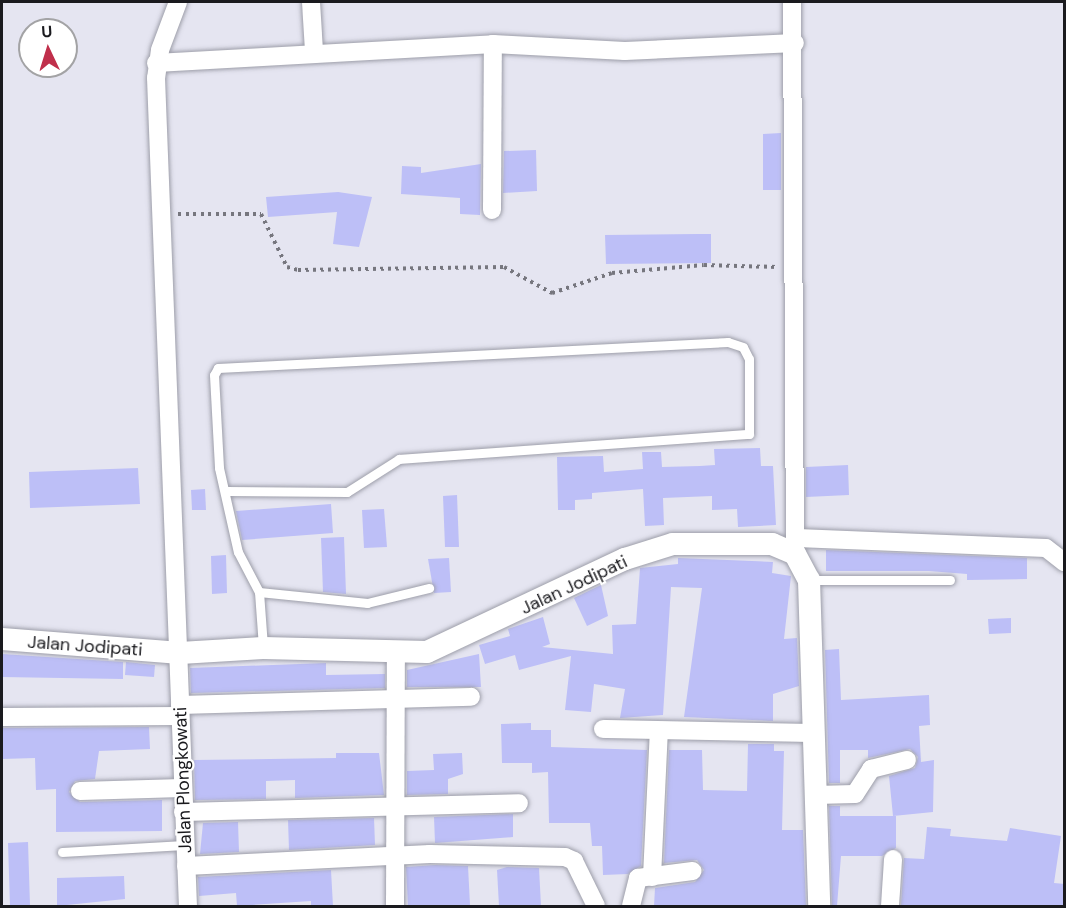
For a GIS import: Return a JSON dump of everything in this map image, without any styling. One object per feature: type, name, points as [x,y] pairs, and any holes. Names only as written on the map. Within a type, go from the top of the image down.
[{"type":"street","points":[[178,2],[156,63],[314,51],[493,44],[625,51],[795,43]]},
{"type":"street","points":[[311,2],[314,51]]},
{"type":"street","points":[[792,2],[795,43],[796,546],[809,580],[819,906]]},
{"type":"street","points":[[492,210],[493,44]]},
{"type":"street","name":"Jalan Plongkowati","points":[[156,63],[165,215],[180,653],[182,788],[188,906]]},
{"type":"street","name":"Jalan Jodipati","points":[[2,639],[180,653],[263,648],[427,652],[453,642],[626,559],[673,544],[796,546]]},
{"type":"street","points":[[796,546],[1046,548],[1065,562]]},
{"type":"street","points":[[395,906],[392,805],[396,653]]},
{"type":"street","points":[[2,717],[471,697]]},
{"type":"street","points":[[603,729],[815,733]]},
{"type":"street","points":[[651,878],[659,731]]},
{"type":"street","points":[[815,795],[850,794],[871,769],[908,760]]},
{"type":"street","points":[[80,791],[182,788]]},
{"type":"street","points":[[183,812],[519,803]]},
{"type":"street","points":[[186,866],[392,855],[569,858],[596,906]]},
{"type":"street","points":[[890,906],[893,859]]},
{"type":"street","points":[[631,906],[635,881],[693,871]]},
{"type":"lane","points":[[226,491],[346,492],[399,459],[749,434],[749,359],[743,347],[728,342],[223,366],[214,375],[217,456],[238,552],[259,592],[263,648]]},
{"type":"lane","points":[[809,580],[950,580]]},
{"type":"lane","points":[[259,592],[367,603],[429,588]]},
{"type":"lane","points":[[62,852],[184,845]]},
{"type":"path","points":[[165,215],[261,214],[287,267],[298,270],[504,267],[552,293],[612,273],[704,265],[796,267]]},
{"type":"building","points":[[781,133],[781,190],[763,190],[763,134]]},
{"type":"building","points":[[536,150],[537,191],[503,193],[504,151]]},
{"type":"building","points":[[481,164],[480,215],[460,214],[460,198],[401,194],[402,166],[421,167],[421,173]]},
{"type":"building","points":[[338,192],[372,197],[359,247],[333,244],[337,212],[268,217],[266,197]]},
{"type":"building","points":[[711,234],[711,263],[606,264],[605,235]]},
{"type":"building","points":[[760,448],[761,466],[773,466],[776,525],[738,527],[737,509],[712,510],[712,496],[663,498],[664,525],[645,526],[643,489],[592,493],[592,499],[575,500],[575,510],[558,510],[557,457],[603,456],[604,472],[643,469],[642,452],[661,452],[662,467],[700,466],[715,465],[714,449]]},
{"type":"building","points":[[848,465],[849,495],[806,497],[806,467]]},
{"type":"building","points":[[138,468],[140,504],[30,508],[29,472]]},
{"type":"building","points":[[205,489],[206,510],[192,510],[191,490]]},
{"type":"building","points":[[457,495],[459,547],[445,547],[443,496]]},
{"type":"building","points":[[331,504],[333,533],[242,540],[236,511]]},
{"type":"building","points":[[384,509],[387,547],[364,548],[362,510]]},
{"type":"building","points":[[344,537],[346,594],[323,592],[321,538]]},
{"type":"building","points":[[826,550],[1027,558],[1027,579],[967,580],[967,574],[929,571],[826,571]]},
{"type":"building","points":[[226,555],[227,593],[212,594],[211,556]]},
{"type":"building","points":[[449,558],[451,592],[434,593],[428,559]]},
{"type":"building","points":[[678,558],[773,562],[772,573],[791,576],[784,639],[797,638],[799,686],[773,694],[773,721],[684,717],[702,588],[671,587],[663,715],[620,718],[625,689],[594,684],[591,712],[565,710],[571,656],[519,670],[515,655],[485,664],[479,645],[510,636],[508,629],[543,617],[550,644],[542,647],[613,654],[612,625],[636,624],[640,568],[678,564]]},
{"type":"building","points":[[601,585],[608,616],[587,626],[574,598]]},
{"type":"building","points":[[1011,618],[1011,633],[989,634],[988,619]]},
{"type":"building","points":[[839,649],[841,700],[929,695],[930,725],[919,726],[921,762],[934,760],[933,812],[893,816],[889,776],[915,768],[918,757],[910,749],[868,758],[868,750],[840,750],[840,783],[829,783],[825,650]]},
{"type":"building","points":[[2,654],[123,662],[123,679],[2,677]]},
{"type":"building","points":[[479,654],[481,687],[407,687],[407,670]]},
{"type":"building","points":[[126,662],[155,665],[154,677],[125,675]]},
{"type":"building","points":[[326,663],[326,675],[385,674],[385,688],[191,693],[190,668]]},
{"type":"building","points":[[531,723],[531,730],[551,730],[551,747],[647,750],[641,866],[628,874],[603,875],[602,846],[592,846],[590,823],[549,823],[548,772],[532,773],[532,763],[502,763],[501,724]]},
{"type":"building","points":[[149,727],[150,749],[99,751],[95,779],[75,781],[69,792],[80,802],[162,800],[162,831],[56,832],[56,789],[36,790],[35,758],[2,759],[2,728]]},
{"type":"building","points":[[748,744],[774,744],[774,751],[784,751],[782,830],[803,830],[806,906],[654,906],[655,888],[695,882],[704,870],[697,860],[664,863],[669,750],[702,750],[703,790],[747,791]]},
{"type":"building","points":[[336,753],[379,753],[384,795],[295,798],[295,780],[266,781],[266,799],[195,800],[194,760],[336,758]]},
{"type":"building","points":[[462,753],[463,774],[448,779],[448,794],[407,795],[407,771],[434,770],[433,754]]},
{"type":"building","points":[[829,806],[840,806],[840,816],[896,816],[896,848],[882,856],[841,856],[837,906],[832,906]]},
{"type":"building","points":[[513,814],[513,837],[435,843],[434,817]]},
{"type":"building","points":[[374,818],[375,845],[289,850],[288,820]]},
{"type":"building","points":[[238,822],[239,852],[200,854],[203,823]]},
{"type":"building","points":[[927,827],[951,829],[950,836],[1007,841],[1010,828],[1061,836],[1054,883],[1065,884],[1065,906],[901,906],[904,858],[924,859]]},
{"type":"building","points":[[28,842],[30,906],[10,906],[8,843]]},
{"type":"building","points":[[468,866],[470,905],[408,906],[406,867]]},
{"type":"building","points":[[507,867],[539,868],[541,906],[499,906],[497,870]]},
{"type":"building","points":[[331,870],[333,906],[311,906],[311,901],[237,906],[236,893],[199,896],[198,877]]},
{"type":"building","points":[[124,876],[125,899],[57,906],[57,878]]}]
